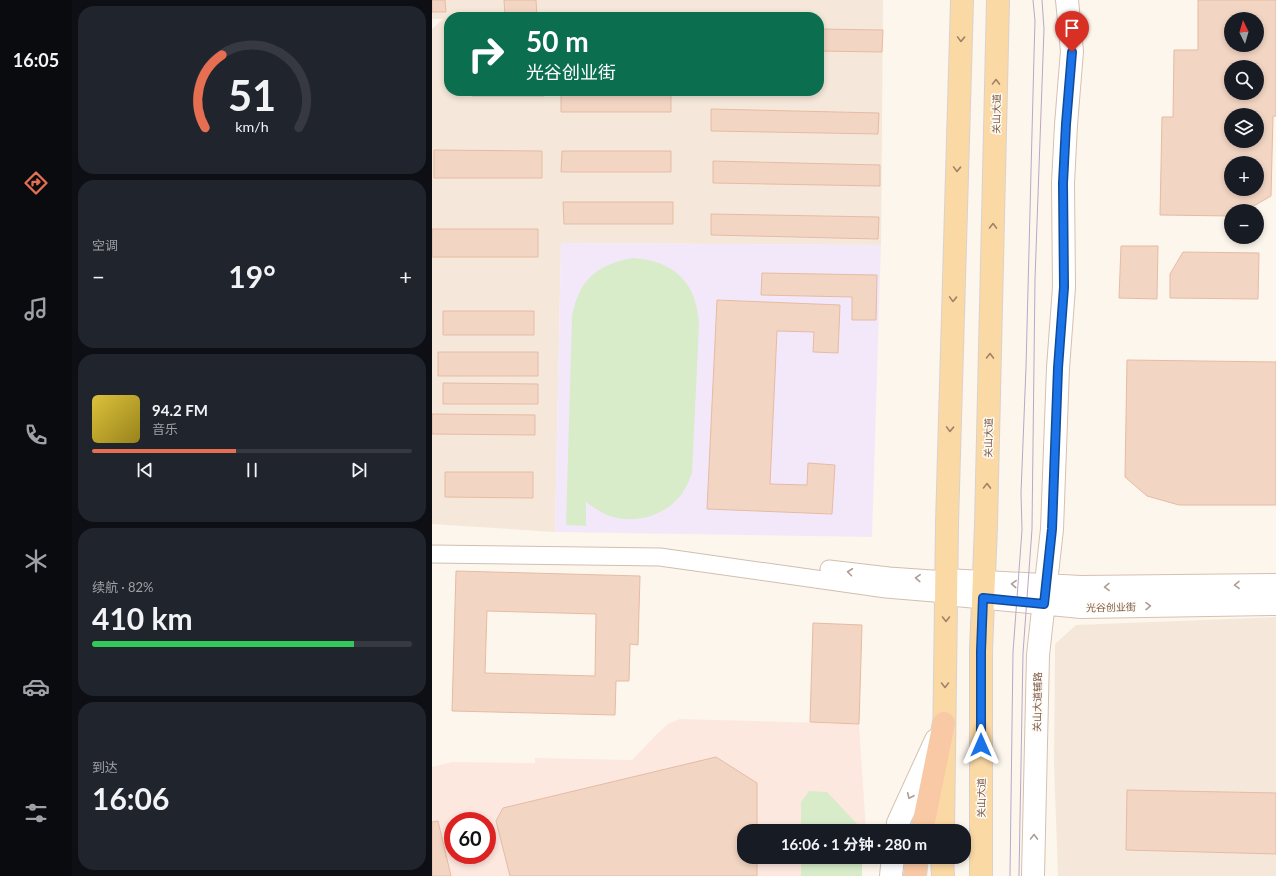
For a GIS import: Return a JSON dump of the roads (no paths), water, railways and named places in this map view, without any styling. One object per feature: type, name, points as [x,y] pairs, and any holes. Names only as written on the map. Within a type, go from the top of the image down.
[{"type":"highway","points":[[923,824],[944,723]]},
{"type":"highway","points":[[915,876],[916,864]]},
{"type":"main road","points":[[943,824],[946,587],[962,0]]},
{"type":"main road","name":"关山大道","points":[[981,876],[981,651],[984,590],[998,0]]},
{"type":"main road","name":"关山大道辅路","points":[[1033,876],[1038,655],[1052,529],[1058,368],[1064,287],[1063,183],[1072,52],[1066,0]]},
{"type":"main road","name":"光谷创业街","points":[[1044,595],[1081,587],[1276,585]]},
{"type":"main road","name":"光谷创业街","points":[[946,587],[1044,595],[1081,607],[1276,604]]},
{"type":"main road","points":[[898,824],[944,723]]},
{"type":"main road","points":[[891,876],[892,864]]},
{"type":"main road","points":[[942,864],[943,876]]},
{"type":"street","points":[[432,545],[658,548],[889,576],[946,587]]},
{"type":"street","points":[[432,554],[660,557],[886,589],[946,587]]},
{"type":"tram line","points":[[1010,876],[1013,652],[1022,530],[1021,493],[1026,367],[1035,21],[1033,0]]},
{"type":"tram line","points":[[1019,876],[1023,653],[1032,529],[1035,279],[1044,29],[1042,0]]}]
